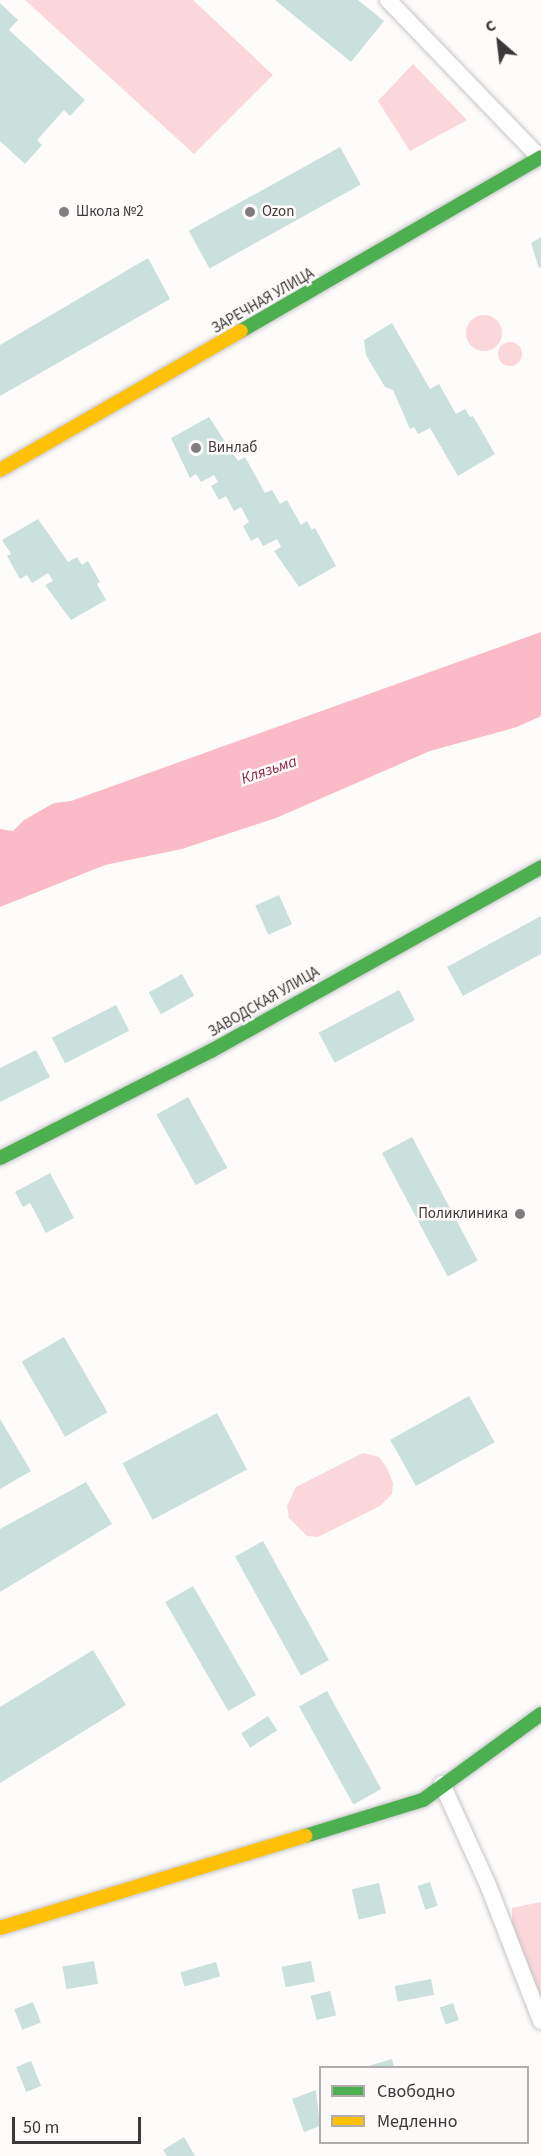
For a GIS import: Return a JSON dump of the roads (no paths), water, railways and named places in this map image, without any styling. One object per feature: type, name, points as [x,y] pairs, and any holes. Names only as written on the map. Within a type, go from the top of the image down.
[{"type":"street","points":[[388,0],[541,158]]},
{"type":"street","name":"ЗАРЕЧНАЯ УЛИЦА","points":[[0,470],[541,158]]},
{"type":"street","name":"ЗАВОДСКАЯ УЛИЦА","points":[[0,1158],[211,1051],[541,867]]},
{"type":"street","points":[[0,1928],[423,1800],[541,1714]]},
{"type":"street","points":[[442,1784],[488,1885],[541,2021]]},
{"type":"water","name":"Клязьма","points":[[541,632],[541,716],[517,727],[430,751],[276,818],[182,849],[105,865],[0,907],[0,829],[13,831],[24,820],[54,803],[71,801]]},
{"type":"place","name":"Школа №2","points":[[64,212]]},
{"type":"place","name":"Ozon","points":[[250,212]]},
{"type":"place","name":"Винлаб","points":[[196,448]]},
{"type":"place","name":"Поликлиника","points":[[520,1214]]}]
